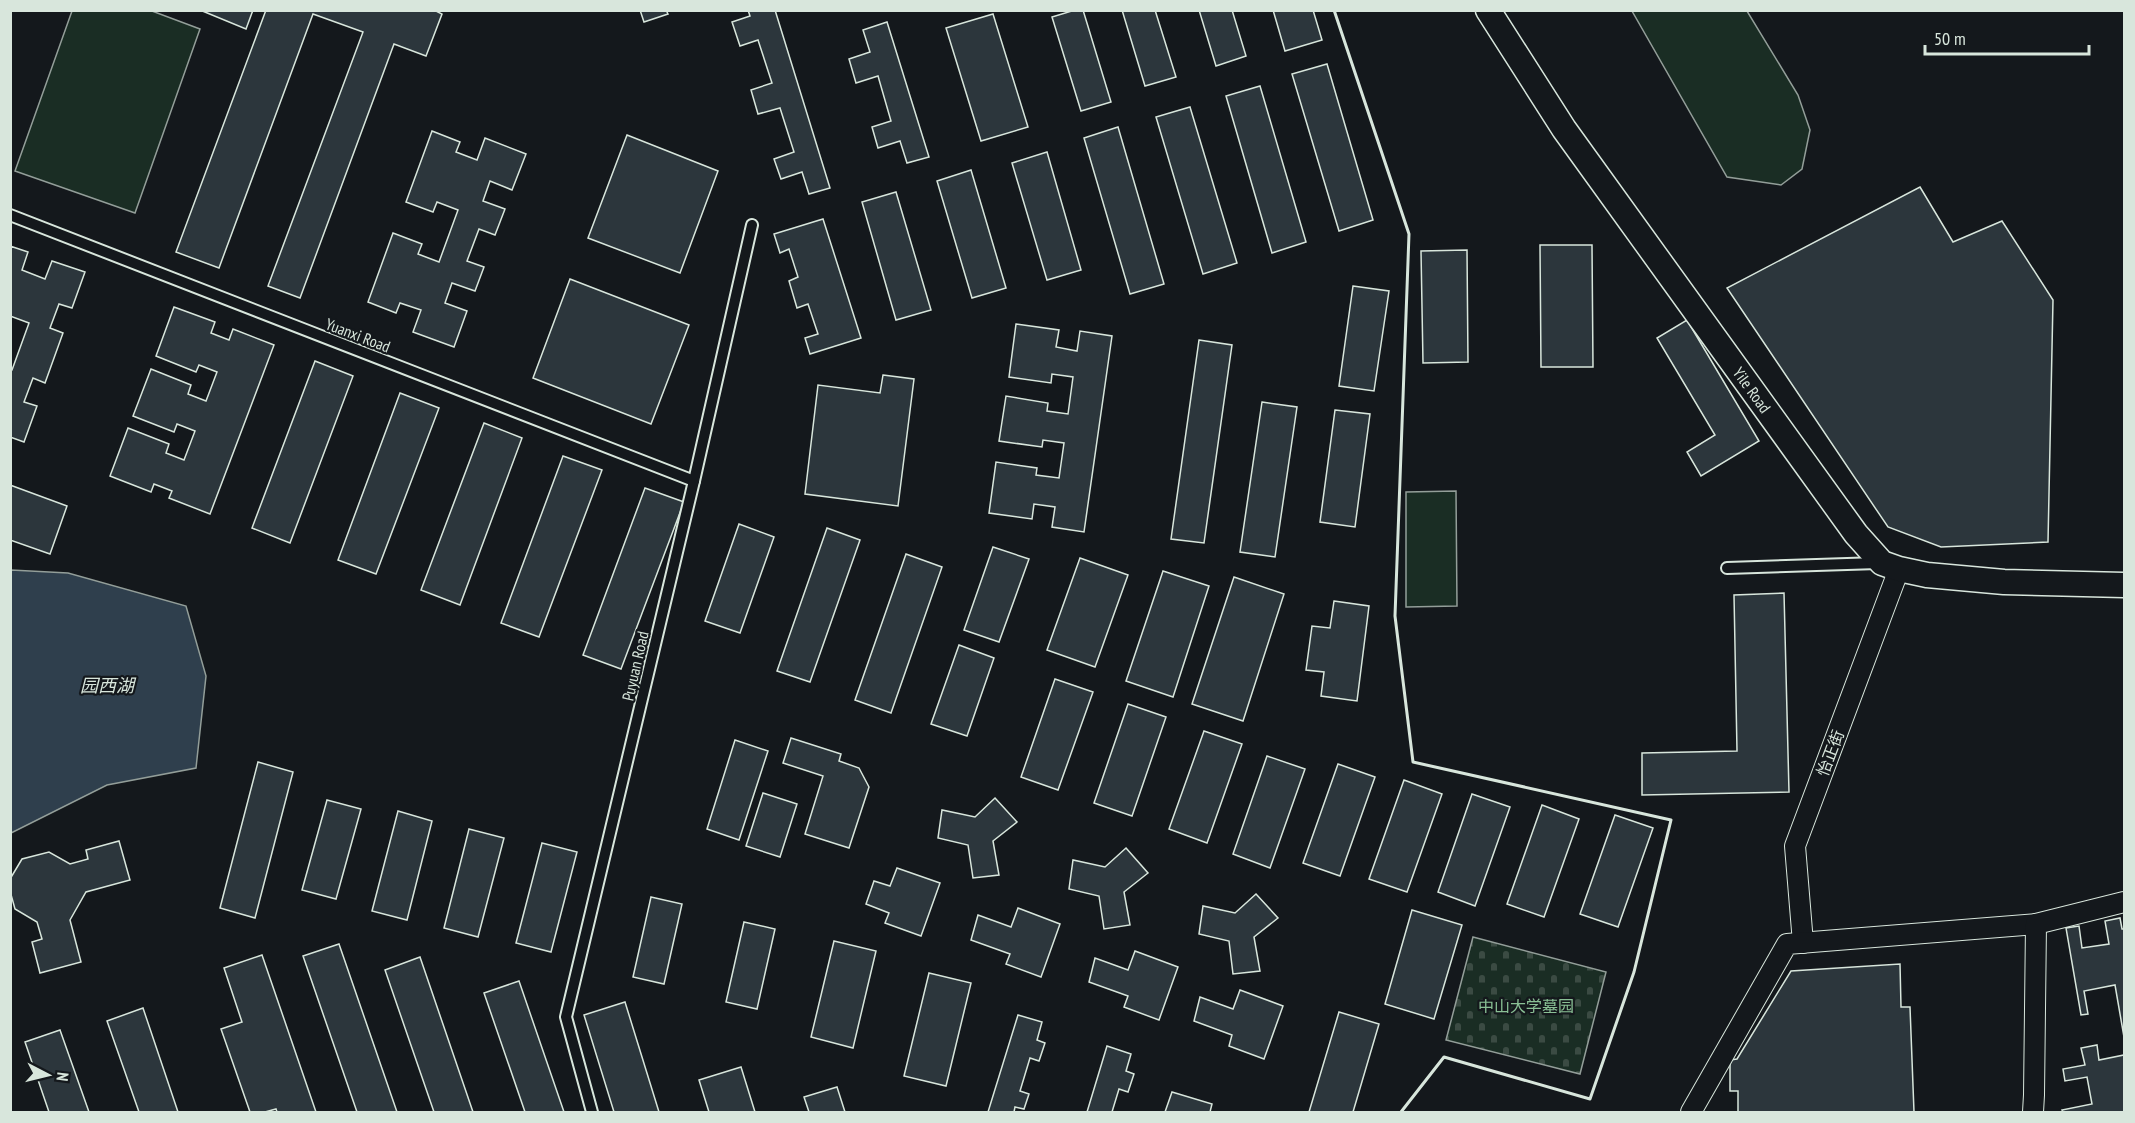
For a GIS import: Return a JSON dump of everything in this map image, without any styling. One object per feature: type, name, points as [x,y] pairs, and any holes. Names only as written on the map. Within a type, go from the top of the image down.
[{"type":"street","name":"Yile Road","points":[[1488,10],[1564,129],[1856,534],[1890,566]]},
{"type":"street","points":[[1890,566],[1948,578],[1993,582],[2124,585]]},
{"type":"street","name":"怡正街","points":[[1803,943],[1795,846],[1890,566]]},
{"type":"street","points":[[1691,1113],[1787,944],[2036,924],[2124,902]]},
{"type":"street","points":[[2035,1107],[2036,924]]},
{"type":"lane","name":"Yuanxi Road","points":[[10,214],[694,481]]},
{"type":"lane","name":"Puyuan Road","points":[[592,1113],[566,1017],[694,481],[752,225]]},
{"type":"lane","points":[[1727,568],[1890,566]]},
{"type":"green space","points":[[72,11],[152,11],[200,29],[135,213],[15,171]]},
{"type":"green space","points":[[1632,11],[1747,11],[1798,95],[1810,130],[1802,169],[1781,185],[1727,177]]},
{"type":"green space","points":[[1456,491],[1457,606],[1406,607],[1406,492]]},
{"type":"green space","name":"中山大学墓园","points":[[1473,937],[1606,972],[1580,1074],[1446,1040]]},
{"type":"water","name":"园西湖","points":[[11,570],[68,573],[186,606],[206,676],[196,768],[107,785],[11,833]]},
{"type":"building","points":[[200,10],[253,10],[246,29]]},
{"type":"building","points":[[266,10],[434,10],[442,14],[426,56],[394,44],[300,298],[268,286],[363,32],[313,14],[219,268],[176,252]]},
{"type":"building","points":[[640,10],[666,10],[668,14],[644,22]]},
{"type":"building","points":[[748,10],[775,10],[830,188],[809,194],[802,172],[781,179],[774,159],[794,152],[780,108],[758,114],[751,90],[772,83],[758,40],[740,46],[732,22],[750,16]]},
{"type":"building","points":[[1083,10],[1111,102],[1081,111],[1052,17]]},
{"type":"building","points":[[1122,10],[1155,10],[1176,77],[1145,86]]},
{"type":"building","points":[[1199,10],[1232,10],[1246,56],[1216,66]]},
{"type":"building","points":[[1273,10],[1313,10],[1322,40],[1285,51]]},
{"type":"building","points":[[993,14],[1028,127],[981,141],[946,28]]},
{"type":"building","points":[[887,22],[929,157],[907,163],[900,141],[878,148],[872,127],[891,121],[878,76],[856,83],[849,59],[870,52],[863,30]]},
{"type":"building","points":[[1327,64],[1373,220],[1339,231],[1292,74]]},
{"type":"building","points":[[1260,86],[1306,242],[1272,253],[1226,96]]},
{"type":"building","points":[[1190,107],[1237,263],[1203,274],[1156,117]]},
{"type":"building","points":[[1118,127],[1164,284],[1130,294],[1084,138]]},
{"type":"building","points":[[432,131],[460,142],[456,152],[477,160],[485,138],[526,154],[512,190],[490,181],[483,201],[505,209],[495,235],[479,229],[467,261],[484,267],[475,291],[452,283],[445,303],[467,311],[454,347],[413,332],[421,310],[400,303],[396,313],[368,302],[393,233],[422,244],[418,254],[439,262],[458,210],[437,202],[433,212],[406,202]]},
{"type":"building","points":[[627,135],[718,171],[680,273],[588,238]]},
{"type":"building","points":[[1047,152],[1081,270],[1047,280],[1012,163]]},
{"type":"building","points":[[971,170],[1006,288],[972,298],[937,181]]},
{"type":"building","points":[[1920,187],[1953,242],[2002,221],[2053,300],[2048,542],[1941,547],[1888,527],[1727,288]]},
{"type":"building","points":[[896,192],[931,310],[896,320],[862,202]]},
{"type":"building","points":[[823,219],[861,338],[810,354],[805,338],[818,334],[808,304],[797,308],[789,281],[798,277],[789,249],[780,253],[774,234]]},
{"type":"building","points":[[1540,245],[1592,245],[1593,367],[1541,367]]},
{"type":"building","points":[[10,246],[28,252],[22,270],[45,279],[52,261],[85,272],[72,308],[59,304],[50,328],[63,333],[45,383],[33,378],[24,402],[37,406],[24,442],[10,437],[10,370],[12,370],[29,323],[10,316]]},
{"type":"building","points":[[1467,250],[1468,362],[1423,363],[1421,251]]},
{"type":"building","points":[[570,279],[689,325],[651,424],[533,378]]},
{"type":"building","points":[[1353,286],[1389,291],[1374,391],[1339,386]]},
{"type":"building","points":[[174,307],[215,322],[211,333],[229,340],[233,329],[274,345],[210,514],[169,498],[172,491],[154,484],[151,492],[110,476],[128,428],[169,444],[166,453],[184,460],[195,431],[177,424],[174,432],[133,416],[151,369],[191,385],[188,394],[206,401],[217,372],[199,365],[196,372],[156,356]]},
{"type":"building","points":[[1687,320],[1759,441],[1701,476],[1687,452],[1715,435],[1657,338]]},
{"type":"building","points":[[1016,324],[1059,330],[1056,347],[1077,351],[1080,331],[1112,336],[1084,532],[1052,527],[1055,507],[1034,504],[1032,519],[989,513],[996,462],[1037,468],[1036,475],[1059,478],[1064,443],[1043,440],[1042,447],[999,441],[1006,396],[1048,403],[1047,411],[1068,414],[1073,377],[1052,374],[1051,383],[1009,377]]},
{"type":"building","points":[[1199,340],[1232,345],[1204,543],[1171,539]]},
{"type":"building","points":[[315,361],[353,376],[290,543],[252,528]]},
{"type":"building","points":[[883,375],[914,379],[898,506],[805,494],[818,385],[880,393]]},
{"type":"building","points":[[400,393],[439,408],[376,574],[338,560]]},
{"type":"building","points":[[1262,402],[1297,407],[1275,557],[1240,552]]},
{"type":"building","points":[[1335,410],[1370,414],[1355,527],[1320,522]]},
{"type":"building","points":[[484,423],[522,438],[460,605],[421,590]]},
{"type":"building","points":[[563,456],[602,470],[539,637],[501,623]]},
{"type":"building","points":[[10,485],[67,506],[50,554],[10,540]]},
{"type":"building","points":[[645,488],[684,502],[621,669],[583,655]]},
{"type":"building","points":[[739,524],[774,537],[740,633],[705,621]]},
{"type":"building","points":[[827,528],[860,540],[810,682],[777,671]]},
{"type":"building","points":[[993,547],[1029,559],[999,642],[964,630]]},
{"type":"building","points":[[906,554],[942,567],[891,713],[855,700]]},
{"type":"building","points":[[1080,558],[1128,575],[1095,667],[1047,650]]},
{"type":"building","points":[[1163,571],[1209,586],[1173,697],[1126,681]]},
{"type":"building","points":[[1234,577],[1284,594],[1243,721],[1192,704]]},
{"type":"building","points":[[1784,593],[1789,792],[1642,795],[1642,753],[1737,751],[1734,595]]},
{"type":"building","points":[[1334,601],[1369,606],[1357,701],[1321,696],[1324,672],[1306,670],[1312,626],[1330,628]]},
{"type":"building","points":[[959,645],[994,658],[967,736],[931,724]]},
{"type":"building","points":[[1055,679],[1093,692],[1058,790],[1021,777]]},
{"type":"building","points":[[1128,704],[1166,717],[1132,816],[1094,803]]},
{"type":"building","points":[[1204,731],[1242,744],[1207,843],[1169,829]]},
{"type":"building","points":[[791,738],[841,754],[839,761],[859,768],[869,787],[849,848],[805,834],[823,776],[783,763]]},
{"type":"building","points":[[735,740],[768,751],[739,840],[707,829]]},
{"type":"building","points":[[1267,756],[1305,769],[1270,868],[1233,854]]},
{"type":"building","points":[[258,762],[293,772],[255,918],[220,908]]},
{"type":"building","points":[[1338,764],[1375,777],[1340,876],[1303,863]]},
{"type":"building","points":[[1404,780],[1442,794],[1407,892],[1369,879]]},
{"type":"building","points":[[763,793],[797,804],[780,857],[746,846]]},
{"type":"building","points":[[1472,794],[1510,807],[1475,906],[1438,892]]},
{"type":"building","points":[[995,798],[1017,822],[993,841],[999,875],[973,878],[968,845],[938,838],[942,810],[975,817]]},
{"type":"building","points":[[327,800],[361,809],[336,899],[302,890]]},
{"type":"building","points":[[1542,805],[1579,819],[1544,917],[1507,904]]},
{"type":"building","points":[[398,811],[432,821],[407,920],[372,911]]},
{"type":"building","points":[[1615,815],[1653,828],[1618,927],[1580,914]]},
{"type":"building","points":[[469,829],[504,838],[478,937],[444,928]]},
{"type":"building","points":[[119,841],[130,880],[86,892],[70,920],[81,962],[40,973],[32,942],[42,939],[37,922],[15,909],[10,891],[10,879],[22,859],[49,852],[70,864],[88,859],[86,850]]},
{"type":"building","points":[[542,843],[577,852],[551,952],[516,943]]},
{"type":"building","points":[[1126,848],[1148,873],[1124,892],[1130,925],[1104,929],[1099,896],[1069,889],[1073,860],[1105,867]]},
{"type":"building","points":[[897,868],[940,883],[921,936],[885,923],[889,913],[866,904],[874,881],[890,886]]},
{"type":"building","points":[[1256,894],[1278,918],[1254,937],[1260,971],[1233,974],[1229,941],[1199,934],[1203,906],[1235,913]]},
{"type":"building","points":[[651,897],[682,904],[664,984],[633,977]]},
{"type":"building","points":[[1018,908],[1060,924],[1041,977],[1006,964],[1010,954],[971,940],[978,915],[1011,927]]},
{"type":"building","points":[[1412,910],[1462,925],[1434,1019],[1385,1004]]},
{"type":"building","points":[[2120,918],[2122,929],[2124,929],[2124,1037],[2115,985],[2084,991],[2088,1014],[2081,1015],[2066,928],[2079,926],[2082,948],[2109,944],[2105,921]]},
{"type":"building","points":[[744,922],[775,929],[757,1009],[726,1002]]},
{"type":"building","points":[[834,941],[876,951],[853,1048],[811,1037]]},
{"type":"building","points":[[339,944],[397,1112],[357,1112],[303,956]]},
{"type":"building","points":[[1135,951],[1178,967],[1159,1020],[1124,1007],[1128,996],[1089,982],[1095,958],[1128,970]]},
{"type":"building","points":[[262,955],[316,1112],[277,1112],[276,1109],[250,1112],[221,1029],[242,1022],[224,968]]},
{"type":"building","points":[[420,957],[473,1112],[434,1112],[385,970]]},
{"type":"building","points":[[1900,964],[1901,1007],[1910,1007],[1914,1112],[1738,1112],[1738,1091],[1730,1091],[1730,1060],[1737,1059],[1791,971]]},
{"type":"building","points":[[929,973],[971,983],[946,1086],[904,1076]]},
{"type":"building","points":[[519,981],[564,1112],[525,1112],[484,993]]},
{"type":"building","points":[[1240,990],[1283,1006],[1264,1059],[1229,1046],[1232,1035],[1194,1021],[1200,997],[1233,1009]]},
{"type":"building","points":[[625,1002],[659,1112],[614,1112],[584,1015]]},
{"type":"building","points":[[143,1008],[178,1112],[139,1112],[107,1021]]},
{"type":"building","points":[[1339,1012],[1379,1024],[1353,1112],[1309,1112]]},
{"type":"building","points":[[1018,1015],[1042,1022],[1037,1040],[1045,1043],[1039,1061],[1030,1058],[1020,1091],[1029,1094],[1024,1109],[1015,1107],[1014,1112],[988,1112]]},
{"type":"building","points":[[60,1030],[89,1112],[49,1112],[25,1042]]},
{"type":"building","points":[[2097,1045],[2099,1060],[2124,1055],[2124,1112],[2063,1112],[2062,1110],[2092,1104],[2087,1077],[2065,1081],[2063,1069],[2085,1065],[2081,1048]]},
{"type":"building","points":[[1107,1046],[1131,1054],[1126,1071],[1134,1074],[1128,1092],[1119,1089],[1112,1112],[1087,1112]]},
{"type":"building","points":[[741,1067],[755,1112],[709,1112],[699,1080]]},
{"type":"building","points":[[837,1087],[845,1112],[809,1112],[804,1097]]},
{"type":"building","points":[[1172,1092],[1212,1104],[1210,1112],[1165,1112]]},
{"type":"wall","points":[[1334,10],[1409,234],[1395,616],[1413,762],[1671,820],[1634,972],[1590,1099],[1444,1057],[1401,1112]]}]
